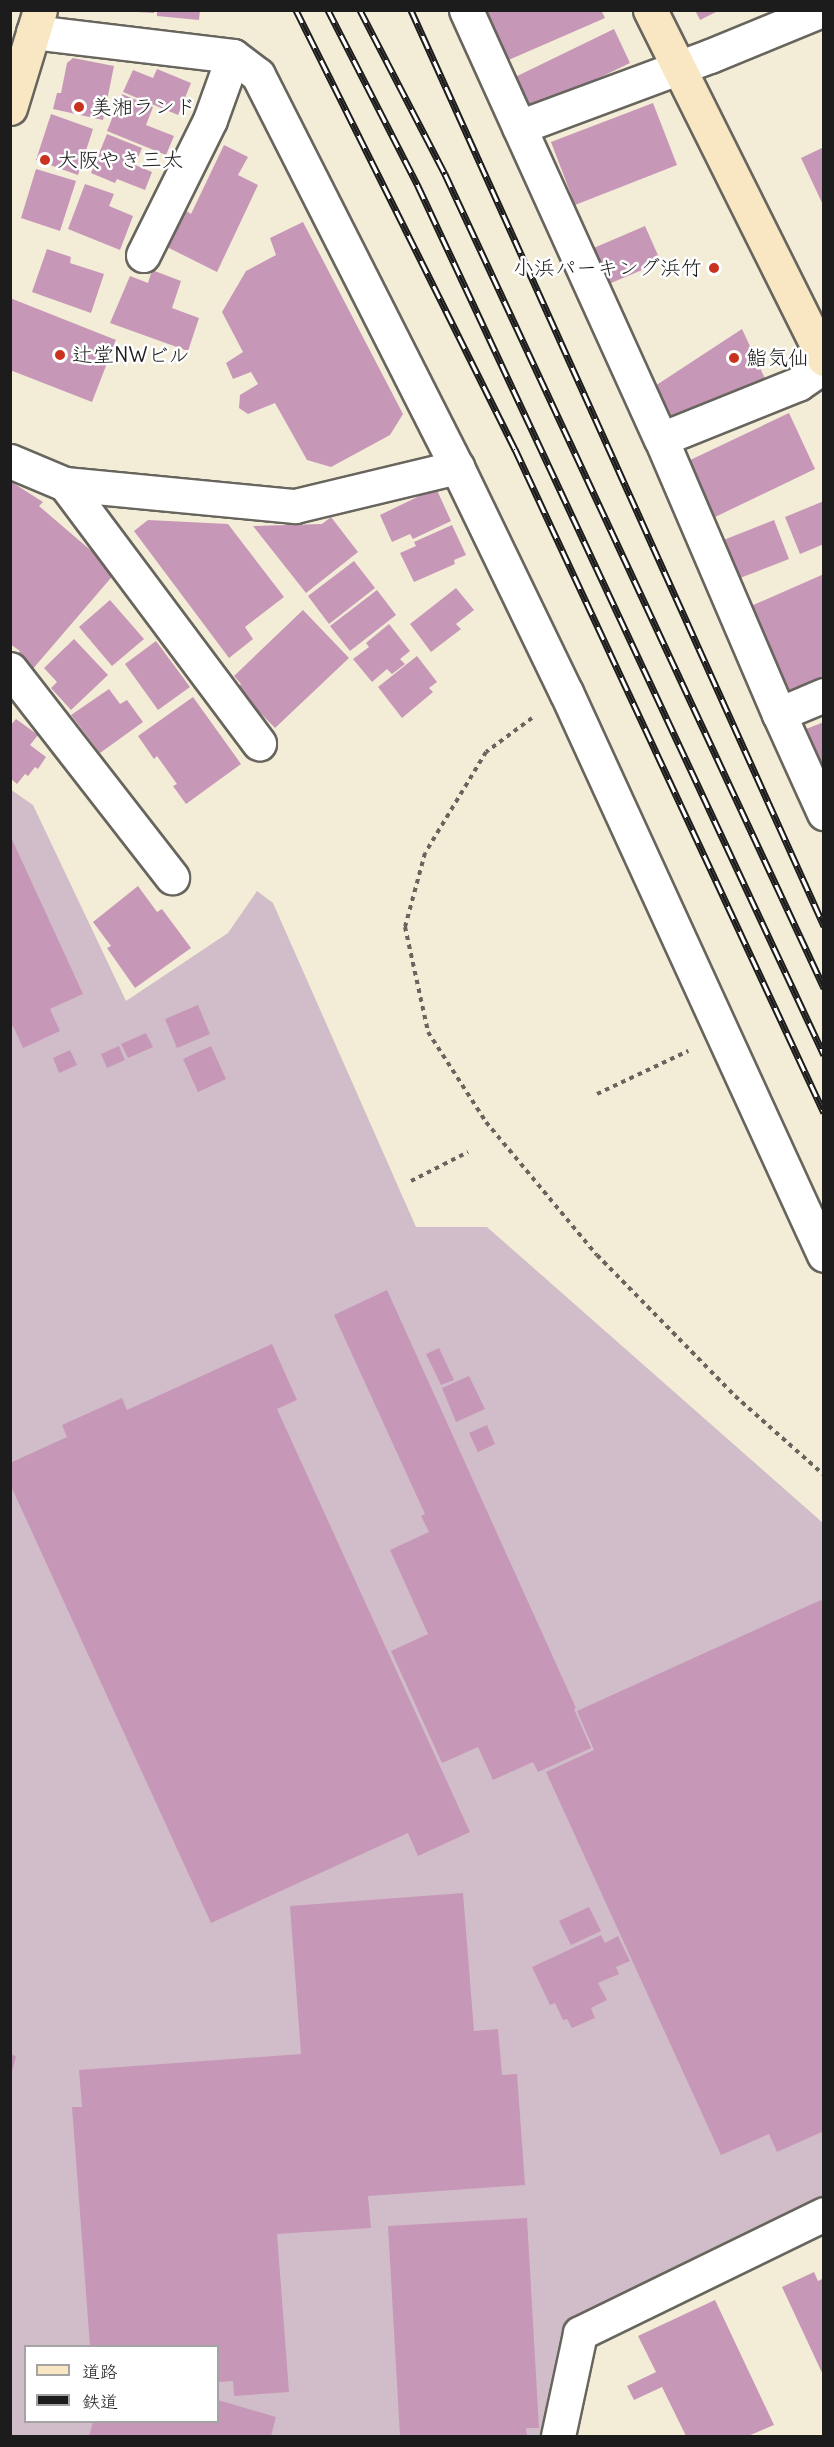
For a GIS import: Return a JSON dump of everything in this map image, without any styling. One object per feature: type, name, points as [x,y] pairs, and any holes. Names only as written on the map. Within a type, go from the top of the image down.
[{"type":"street","points":[[466,10],[661,439],[824,813]]},
{"type":"street","points":[[650,10],[824,359]]},
{"type":"street","points":[[519,127],[679,68],[822,10]]},
{"type":"street","points":[[10,108],[36,21],[233,56],[258,75],[457,467],[566,692],[824,1255]]},
{"type":"street","points":[[142,255],[210,120],[233,56]]},
{"type":"street","points":[[661,439],[798,384],[824,366]]},
{"type":"street","points":[[10,461],[65,484],[295,506],[457,467]]},
{"type":"street","points":[[65,484],[259,743]]},
{"type":"street","points":[[10,669],[172,877]]},
{"type":"street","points":[[779,714],[824,695]]},
{"type":"street","points":[[558,2436],[580,2333],[824,2214]]},
{"type":"path","points":[[566,692],[486,752],[425,853],[405,927],[428,1032],[486,1122],[597,1255],[735,1396],[824,1475]]},
{"type":"path","points":[[597,1094],[724,1035]]},
{"type":"path","points":[[411,1180],[468,1152]]},
{"type":"shaded area","points":[[10,789],[33,805],[126,1001],[228,933],[257,891],[273,903],[416,1227],[487,1227],[823,1523],[823,2202],[563,2333],[541,2436],[11,2436]]},
{"type":"building","points":[[137,10],[154,10],[154,13],[137,12]]},
{"type":"building","points":[[157,10],[200,10],[199,20],[157,16]]},
{"type":"building","points":[[488,10],[601,10],[605,18],[506,61],[485,12]]},
{"type":"building","points":[[695,10],[720,10],[700,20]]},
{"type":"building","points":[[614,29],[630,63],[520,116],[503,83]]},
{"type":"building","points":[[73,58],[114,66],[103,120],[53,109],[57,93],[61,93],[67,63]]},
{"type":"building","points":[[157,69],[191,83],[178,115],[123,92],[133,70],[153,78]]},
{"type":"building","points":[[122,94],[153,107],[146,125],[174,136],[166,155],[107,131]]},
{"type":"building","points":[[653,103],[677,165],[575,205],[551,142]]},
{"type":"building","points":[[51,114],[93,129],[78,175],[36,160]]},
{"type":"building","points":[[107,134],[142,148],[135,165],[152,172],[145,190],[117,179],[115,183],[91,173]]},
{"type":"building","points":[[224,145],[248,157],[238,175],[258,185],[217,272],[167,247],[185,210],[191,214]]},
{"type":"building","points":[[824,147],[824,207],[801,158]]},
{"type":"building","points":[[36,169],[76,181],[60,231],[21,218]]},
{"type":"building","points":[[85,184],[114,194],[109,206],[133,216],[120,250],[68,229]]},
{"type":"building","points":[[303,222],[403,414],[390,435],[331,467],[307,460],[275,403],[248,414],[239,408],[240,395],[258,384],[251,372],[233,379],[226,363],[243,352],[222,312],[246,271],[276,255],[270,238]]},
{"type":"building","points":[[645,226],[661,262],[604,286],[589,250]]},
{"type":"building","points":[[47,249],[71,257],[70,263],[104,274],[91,313],[32,292]]},
{"type":"building","points":[[152,270],[181,281],[172,308],[199,318],[188,351],[110,323],[130,276],[148,283]]},
{"type":"building","name":"辻堂NWビル","points":[[10,298],[116,340],[92,402],[10,370]]},
{"type":"building","points":[[742,329],[768,385],[673,429],[655,386]]},
{"type":"building","points":[[789,413],[815,469],[713,518],[686,462]]},
{"type":"building","points":[[10,481],[43,502],[39,506],[116,572],[31,671],[15,657],[20,651],[10,644]]},
{"type":"building","points":[[436,488],[451,521],[413,539],[410,534],[392,542],[380,515]]},
{"type":"building","points":[[824,501],[824,544],[800,554],[785,517]]},
{"type":"building","points":[[331,517],[358,552],[306,593],[253,526],[322,524]]},
{"type":"building","points":[[148,520],[228,524],[284,597],[245,627],[253,639],[229,658],[134,531]]},
{"type":"building","points":[[774,520],[789,559],[735,580],[721,541]]},
{"type":"building","points":[[452,525],[466,555],[454,560],[455,564],[414,582],[400,553],[416,546],[414,542]]},
{"type":"building","points":[[354,561],[375,588],[329,624],[308,596]]},
{"type":"building","points":[[824,574],[824,680],[782,699],[742,610]]},
{"type":"building","points":[[456,588],[474,610],[456,624],[461,629],[431,652],[410,624]]},
{"type":"building","points":[[377,590],[396,615],[350,651],[330,626]]},
{"type":"building","points":[[110,600],[144,639],[112,666],[79,627]]},
{"type":"building","points":[[303,610],[349,658],[275,728],[237,689],[241,684],[234,676]]},
{"type":"building","points":[[389,624],[410,651],[400,659],[405,664],[392,674],[387,669],[372,682],[353,659],[369,647],[366,643]]},
{"type":"building","points":[[74,639],[108,675],[71,710],[51,688],[57,682],[44,668]]},
{"type":"building","points":[[156,641],[190,687],[158,710],[125,664]]},
{"type":"building","points":[[417,656],[437,682],[429,688],[433,692],[402,718],[378,687]]},
{"type":"building","points":[[109,689],[120,704],[127,700],[143,722],[100,753],[71,715]]},
{"type":"building","points":[[193,697],[241,764],[186,804],[173,786],[177,784],[157,756],[154,759],[138,736]]},
{"type":"building","points":[[16,719],[38,735],[30,745],[46,757],[38,769],[35,767],[28,776],[25,774],[17,784],[10,778],[10,726]]},
{"type":"building","points":[[824,722],[824,773],[823,773],[806,729]]},
{"type":"building","points":[[10,835],[83,994],[50,1009],[60,1031],[23,1048],[13,1026],[10,1027]]},
{"type":"building","points":[[138,886],[157,912],[162,909],[191,948],[135,988],[107,948],[111,946],[93,922]]},
{"type":"building","points":[[198,1005],[210,1034],[177,1048],[165,1019]]},
{"type":"building","points":[[146,1033],[153,1047],[128,1058],[121,1044]]},
{"type":"building","points":[[119,1046],[125,1060],[107,1068],[101,1054]]},
{"type":"building","points":[[211,1046],[226,1079],[198,1092],[183,1059]]},
{"type":"building","points":[[70,1050],[77,1065],[59,1073],[53,1058]]},
{"type":"building","points":[[387,1290],[576,1708],[574,1709],[591,1748],[538,1772],[533,1762],[493,1780],[478,1747],[442,1763],[391,1651],[428,1634],[390,1550],[429,1532],[421,1516],[425,1514],[334,1315]]},
{"type":"building","points":[[272,1344],[297,1400],[277,1409],[470,1832],[418,1856],[408,1833],[211,1923],[10,1484],[10,1463],[67,1437],[62,1425],[122,1398],[127,1410]]},
{"type":"building","points":[[439,1348],[454,1380],[441,1385],[426,1354]]},
{"type":"building","points":[[469,1376],[485,1409],[456,1422],[442,1388]]},
{"type":"building","points":[[487,1425],[495,1444],[478,1452],[469,1433]]},
{"type":"building","points":[[821,1600],[824,1605],[824,2131],[777,2152],[769,2134],[721,2155],[546,1772],[594,1750],[577,1711]]},
{"type":"building","points":[[463,1893],[474,2031],[498,2029],[502,2075],[517,2074],[525,2185],[368,2196],[371,2228],[277,2234],[289,2392],[234,2396],[233,2381],[219,2382],[219,2345],[90,2345],[72,2107],[82,2107],[79,2070],[301,2054],[290,1906]]},
{"type":"building","points":[[589,1907],[601,1931],[571,1945],[559,1921]]},
{"type":"building","points":[[601,1935],[605,1943],[618,1936],[630,1961],[616,1967],[619,1974],[598,1983],[607,2000],[591,2008],[595,2018],[572,2028],[567,2019],[563,2020],[555,2003],[550,2005],[532,1967]]},
{"type":"building","points":[[10,2054],[16,2056],[11,2075],[10,2075]]},
{"type":"building","points":[[527,2218],[539,2428],[526,2428],[527,2436],[400,2436],[388,2226]]},
{"type":"building","points":[[814,2272],[818,2281],[824,2278],[824,2377],[782,2287]]},
{"type":"building","points":[[715,2300],[774,2425],[748,2436],[686,2436],[662,2387],[634,2400],[627,2386],[656,2372],[638,2336]]},
{"type":"building","points":[[219,2400],[276,2417],[271,2436],[89,2436],[93,2423],[219,2423]]},
{"type":"railway","points":[[296,10],[515,449],[824,1113]]},
{"type":"railway","points":[[328,10],[418,186],[824,1055]]},
{"type":"railway","points":[[360,10],[445,174],[824,988]]},
{"type":"railway","points":[[411,10],[824,926]]},
{"type":"place","name":"美湘ランド","points":[[79,107]]},
{"type":"place","name":"大阪やき三太","points":[[45,160]]},
{"type":"place","name":"小浜パーキング浜竹","points":[[714,268]]},
{"type":"place","name":"辻堂NWビル","points":[[60,355]]},
{"type":"place","name":"鮨気仙","points":[[734,358]]}]
